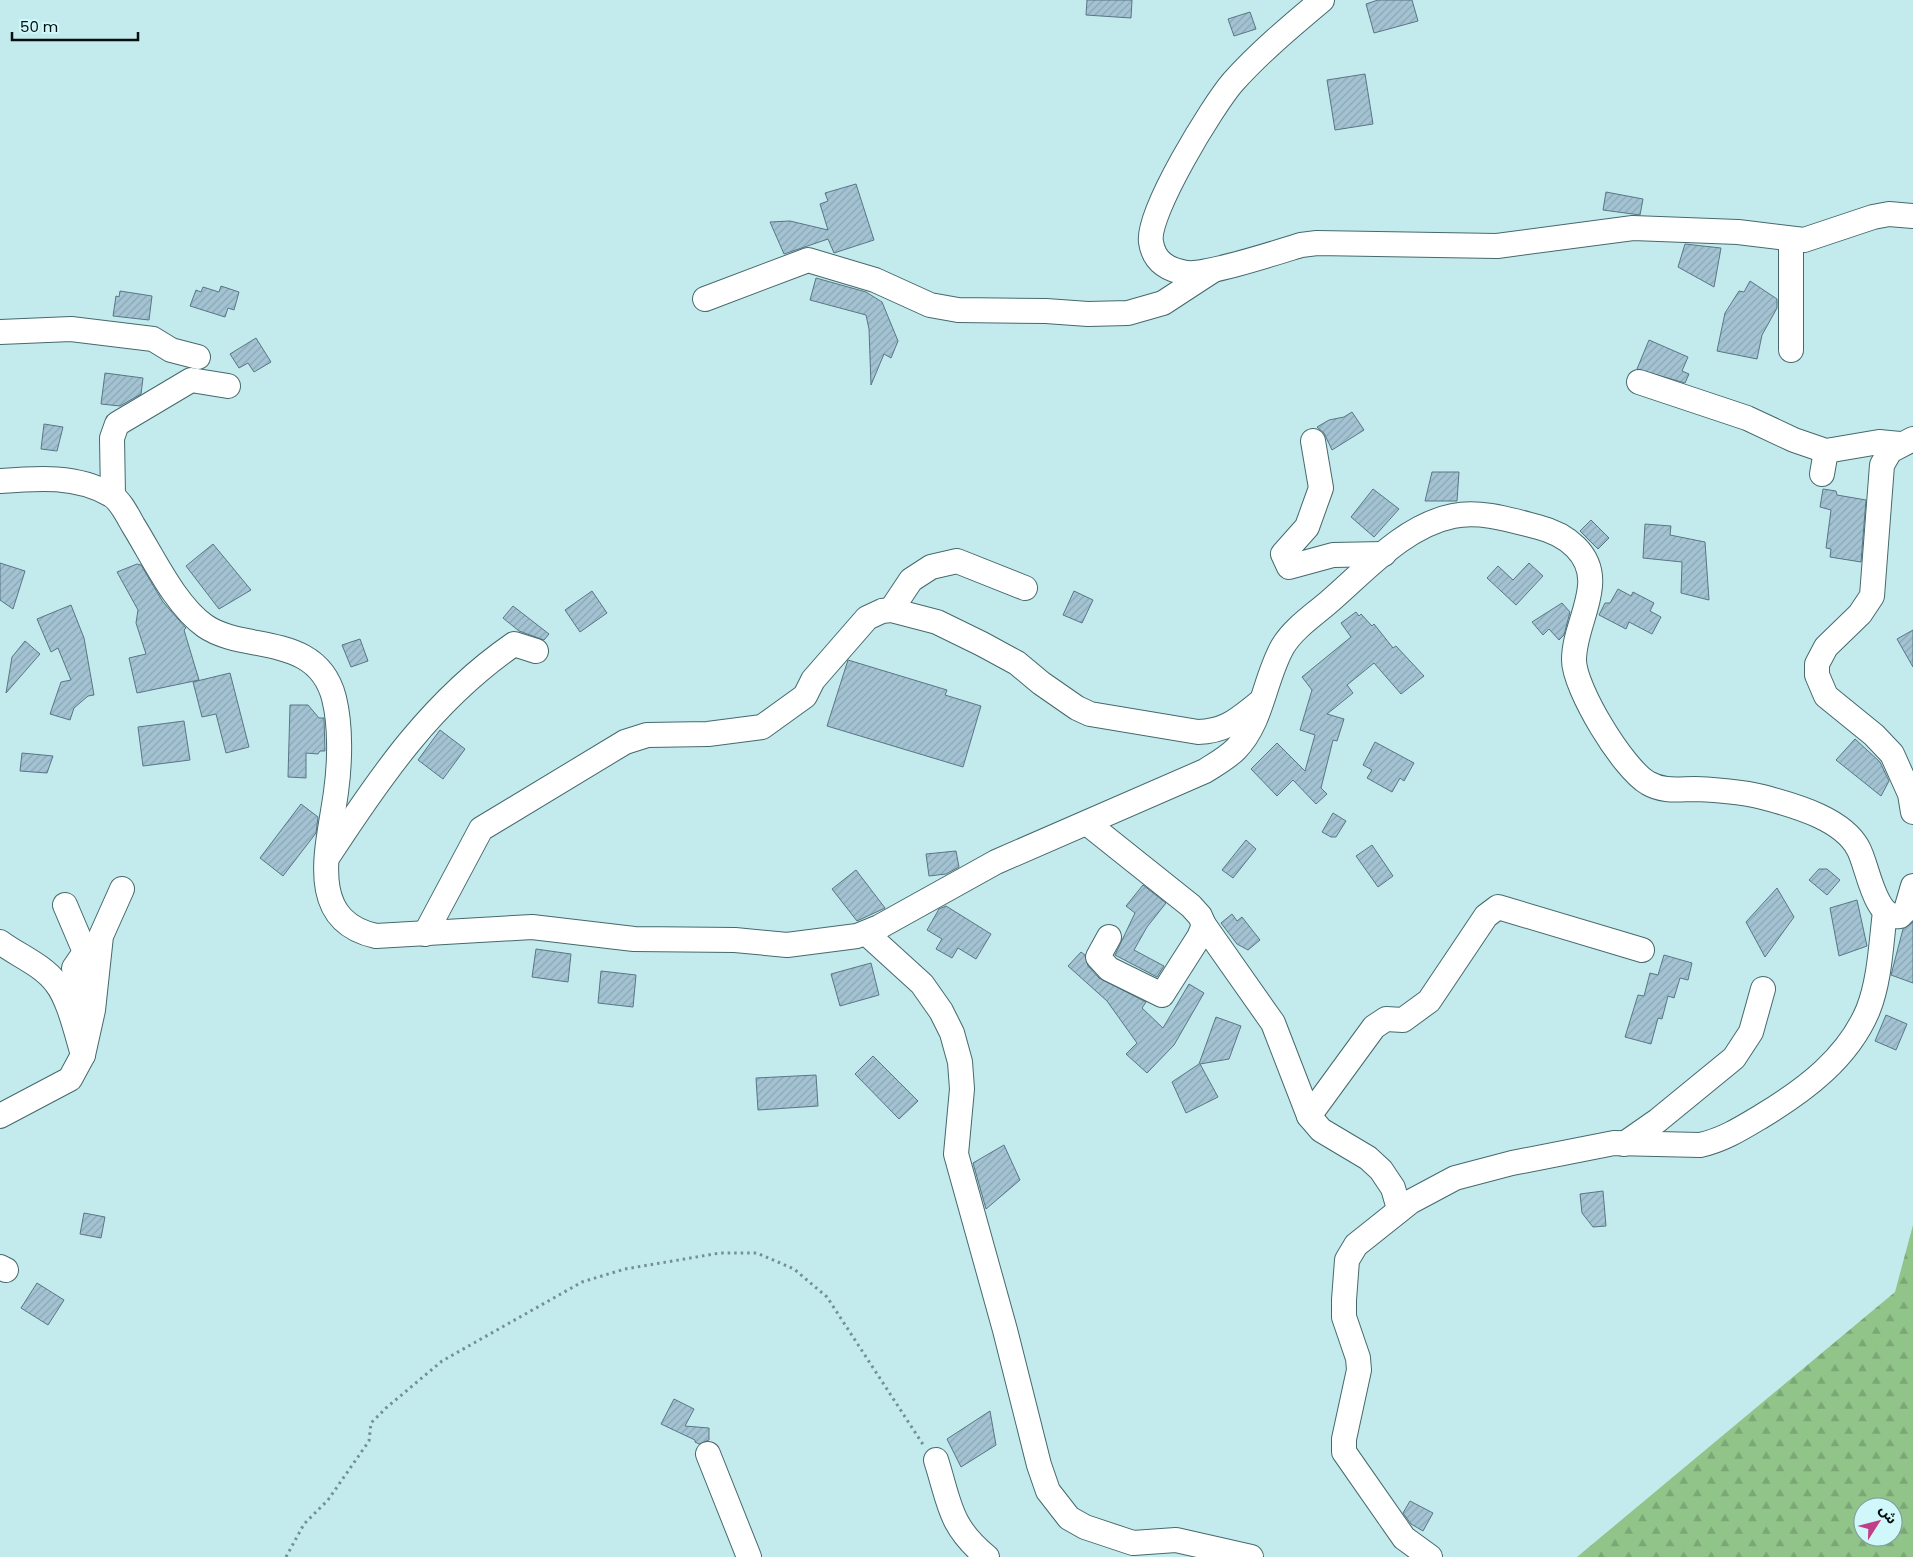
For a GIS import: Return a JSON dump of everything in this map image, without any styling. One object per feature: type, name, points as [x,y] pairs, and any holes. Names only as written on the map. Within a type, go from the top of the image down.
[{"type":"street","points":[[1322,0],[1267,47],[1232,83],[1212,110],[1160,205],[1151,228],[1150,241],[1156,256],[1163,266],[1190,273],[1301,245],[1317,243],[1497,246],[1640,228],[1738,232],[1791,240],[1804,240],[1873,217],[1889,214],[1913,216]]},
{"type":"street","points":[[1791,240],[1791,350]]},
{"type":"street","points":[[705,300],[808,260],[875,280],[930,304],[958,310],[1046,311],[1088,314],[1128,313],[1163,303],[1218,267]]},
{"type":"street","points":[[0,332],[72,328],[153,339],[171,350],[201,348],[191,380]]},
{"type":"street","points":[[228,386],[191,380],[116,424],[112,438],[113,495],[173,589],[197,620],[220,634],[268,644],[298,654],[311,663],[328,683],[334,698],[338,755],[336,791],[327,858],[327,889],[331,903],[338,914],[352,927],[363,933],[376,936],[532,927],[634,939],[736,940],[788,946],[866,933],[996,862],[1205,771],[1220,762],[1238,747],[1245,738],[1276,662],[1290,638],[1384,554],[1410,534],[1444,518],[1467,514],[1500,518],[1554,532],[1574,544],[1584,557],[1589,571],[1590,586],[1575,648],[1575,671],[1578,683],[1627,763],[1641,779],[1656,787],[1757,795],[1806,810],[1841,829],[1857,845],[1877,898],[1885,912],[1894,917],[1903,914],[1913,886]]},
{"type":"street","points":[[1639,382],[1747,418],[1794,440],[1826,451],[1880,442],[1906,441]]},
{"type":"street","points":[[1313,441],[1321,488],[1307,527],[1283,554],[1289,567],[1333,555],[1384,554]]},
{"type":"street","points":[[1906,441],[1890,451],[1882,465],[1872,596],[1860,614],[1826,647],[1817,664],[1817,675],[1826,696],[1874,735],[1892,754],[1910,794],[1913,812]]},
{"type":"street","points":[[1822,474],[1826,451]]},
{"type":"street","points":[[0,481],[61,479],[113,495]]},
{"type":"street","points":[[891,610],[911,580],[932,567],[957,561],[1024,588]]},
{"type":"street","points":[[425,934],[480,829],[625,742],[647,735],[708,734],[762,727],[805,696],[813,680],[866,618],[882,611],[891,610],[937,622],[1017,663],[1041,683],[1077,708],[1104,718],[1198,732],[1211,732],[1231,725],[1261,701]]},
{"type":"street","points":[[327,858],[403,748],[435,710],[480,667],[514,644],[536,651]]},
{"type":"street","points":[[1088,822],[1191,906],[1200,916],[1204,925],[1273,1023],[1309,1116],[1321,1130],[1368,1158],[1381,1170],[1393,1188],[1399,1209]]},
{"type":"street","points":[[0,1116],[70,1079],[83,1055],[94,1010],[101,936],[122,889]]},
{"type":"street","points":[[65,905],[85,952],[74,968],[83,1055]]},
{"type":"street","points":[[1309,1116],[1374,1027],[1386,1019],[1403,1020],[1429,1001],[1486,916],[1498,907],[1642,950]]},
{"type":"street","points":[[1430,1557],[1404,1538],[1386,1515],[1347,1458],[1343,1444],[1359,1363],[1344,1317],[1347,1260],[1356,1245],[1399,1209],[1428,1190],[1455,1178],[1521,1161],[1604,1144],[1700,1145],[1712,1143],[1741,1129],[1796,1095],[1828,1068],[1841,1053],[1868,1009],[1874,986],[1885,912]]},
{"type":"street","points":[[1109,937],[1098,957],[1109,969],[1162,995],[1199,937],[1204,925]]},
{"type":"street","points":[[866,933],[922,984],[942,1011],[952,1033],[960,1062],[962,1090],[956,1154],[1006,1330],[1039,1465],[1048,1491],[1059,1508],[1077,1522],[1132,1550],[1176,1540],[1251,1557]]},
{"type":"street","points":[[0,942],[56,982],[63,996],[83,1055]]},
{"type":"street","points":[[1624,1144],[1657,1121],[1734,1058],[1751,1032],[1763,989]]},
{"type":"street","points":[[708,1454],[749,1557]]},
{"type":"street","points":[[936,1460],[958,1527],[970,1543],[987,1557]]},
{"type":"path","points":[[286,1557],[304,1524],[328,1500],[369,1441],[371,1423],[442,1361],[582,1282],[625,1269],[720,1254],[757,1253],[794,1269],[827,1297],[936,1460]]},
{"type":"green space","points":[[1913,1225],[1913,1557],[1577,1557],[1895,1292]]},
{"type":"building","points":[[1087,0],[1132,0],[1131,18],[1086,15]]},
{"type":"building","points":[[1378,0],[1412,0],[1418,21],[1374,33],[1366,4]]},
{"type":"building","points":[[1250,12],[1256,29],[1234,36],[1228,19]]},
{"type":"building","points":[[1365,74],[1373,124],[1335,130],[1327,80]]},
{"type":"building","points":[[856,184],[874,240],[834,253],[828,239],[784,254],[770,222],[790,221],[828,230],[820,204],[828,201],[825,193]]},
{"type":"building","points":[[1606,192],[1643,199],[1640,215],[1603,210]]},
{"type":"building","points":[[1685,244],[1721,248],[1714,287],[1678,267]]},
{"type":"building","points":[[816,278],[866,292],[882,302],[898,341],[891,358],[884,354],[871,385],[869,329],[866,315],[810,300]]},
{"type":"building","points":[[1750,281],[1777,299],[1777,308],[1762,335],[1757,359],[1717,351],[1725,313],[1739,291],[1744,292]]},
{"type":"building","points":[[221,286],[239,292],[234,310],[228,308],[225,317],[190,306],[196,290],[201,292],[203,287],[219,292]]},
{"type":"building","points":[[120,291],[152,296],[149,320],[113,316],[116,296],[119,297]]},
{"type":"building","points":[[256,338],[271,362],[254,372],[248,363],[239,368],[230,354]]},
{"type":"building","points":[[1649,340],[1688,357],[1682,371],[1689,374],[1685,383],[1637,369]]},
{"type":"building","points":[[105,373],[143,378],[141,394],[120,406],[101,404]]},
{"type":"building","points":[[1352,412],[1364,430],[1332,450],[1324,433],[1317,427],[1329,420],[1344,417]]},
{"type":"building","points":[[44,424],[63,427],[57,451],[41,449]]},
{"type":"building","points":[[1432,472],[1459,472],[1457,501],[1425,501]]},
{"type":"building","points":[[1373,489],[1399,509],[1374,537],[1351,517]]},
{"type":"building","points":[[1823,489],[1836,491],[1837,495],[1866,500],[1861,562],[1830,557],[1831,549],[1826,548],[1831,510],[1820,507]]},
{"type":"building","points":[[1591,520],[1609,538],[1598,549],[1580,531]]},
{"type":"building","points":[[1645,524],[1671,526],[1670,535],[1705,542],[1709,600],[1681,593],[1682,562],[1643,558]]},
{"type":"building","points":[[213,544],[251,590],[219,609],[186,566]]},
{"type":"building","points":[[0,563],[25,571],[13,609],[0,600]]},
{"type":"building","points":[[1529,563],[1543,576],[1516,605],[1487,578],[1498,566],[1513,580]]},
{"type":"building","points":[[137,564],[141,565],[163,602],[186,628],[184,630],[199,680],[137,693],[129,658],[146,654],[136,623],[138,610],[117,572]]},
{"type":"building","points":[[1618,589],[1631,596],[1633,592],[1654,603],[1650,611],[1661,617],[1652,634],[1629,622],[1626,629],[1599,615],[1605,603],[1610,603]]},
{"type":"building","points":[[592,591],[607,613],[580,632],[565,610]]},
{"type":"building","points":[[1074,591],[1093,600],[1082,623],[1063,615]]},
{"type":"building","points":[[1562,603],[1570,612],[1564,635],[1559,640],[1549,629],[1543,635],[1532,622]]},
{"type":"building","points":[[71,605],[84,638],[94,695],[88,696],[74,708],[70,720],[50,714],[61,682],[71,680],[58,648],[51,652],[37,619]]},
{"type":"building","points":[[513,606],[549,634],[544,640],[519,631],[503,618]]},
{"type":"building","points":[[1356,612],[1359,616],[1361,614],[1372,626],[1374,624],[1393,648],[1396,646],[1424,676],[1401,694],[1374,663],[1347,685],[1353,693],[1327,714],[1344,719],[1337,741],[1333,740],[1321,788],[1327,794],[1316,804],[1293,780],[1277,796],[1251,769],[1277,743],[1305,771],[1315,735],[1300,730],[1312,690],[1302,677],[1351,637],[1341,623]]},
{"type":"building","points":[[1913,630],[1913,667],[1897,639]]},
{"type":"building","points":[[360,639],[368,661],[351,667],[342,645]]},
{"type":"building","points":[[25,641],[40,654],[6,693],[12,657]]},
{"type":"building","points":[[848,660],[947,690],[945,695],[981,706],[963,767],[827,726]]},
{"type":"building","points":[[230,673],[249,747],[226,753],[216,714],[202,717],[193,682]]},
{"type":"building","points":[[290,705],[308,705],[319,718],[324,718],[325,751],[320,751],[318,754],[306,753],[306,778],[288,777]]},
{"type":"building","points":[[184,721],[190,760],[143,766],[138,727]]},
{"type":"building","points":[[440,730],[465,749],[443,779],[418,760]]},
{"type":"building","points":[[1855,739],[1880,762],[1889,781],[1881,796],[1836,760]]},
{"type":"building","points":[[1375,742],[1414,763],[1404,781],[1400,778],[1392,792],[1367,778],[1372,770],[1363,765]]},
{"type":"building","points":[[22,753],[53,756],[47,773],[20,771]]},
{"type":"building","points":[[301,804],[318,817],[316,833],[283,876],[260,858]]},
{"type":"building","points":[[1333,813],[1346,821],[1336,837],[1331,837],[1322,832]]},
{"type":"building","points":[[1246,840],[1256,849],[1233,878],[1222,870]]},
{"type":"building","points":[[1372,845],[1393,876],[1378,887],[1356,856]]},
{"type":"building","points":[[956,851],[959,867],[946,874],[929,876],[926,854]]},
{"type":"building","points":[[1819,869],[1827,869],[1840,880],[1827,895],[1809,880]]},
{"type":"building","points":[[856,870],[885,908],[857,921],[832,889]]},
{"type":"building","points":[[1143,885],[1166,903],[1147,927],[1134,950],[1164,966],[1157,977],[1115,955],[1135,913],[1126,906]]},
{"type":"building","points":[[1777,888],[1794,917],[1765,957],[1746,922]]},
{"type":"building","points":[[1857,900],[1867,946],[1839,956],[1830,908]]},
{"type":"building","points":[[946,906],[991,934],[976,959],[958,948],[952,958],[936,949],[942,939],[927,930],[939,909]]},
{"type":"building","points":[[1232,914],[1237,921],[1242,917],[1260,940],[1248,950],[1237,944],[1221,923]]},
{"type":"building","points":[[1913,922],[1913,983],[1891,975],[1903,929]]},
{"type":"building","points":[[536,949],[571,954],[568,982],[532,977]]},
{"type":"building","points":[[1081,952],[1085,955],[1088,966],[1099,978],[1146,1002],[1142,1008],[1163,1028],[1189,984],[1204,993],[1174,1045],[1147,1073],[1126,1054],[1137,1043],[1107,1001],[1068,966]]},
{"type":"building","points":[[1664,955],[1692,963],[1688,980],[1680,978],[1674,998],[1668,996],[1662,1019],[1658,1018],[1651,1044],[1625,1037],[1638,995],[1644,996],[1650,973],[1658,975]]},
{"type":"building","points":[[871,963],[879,995],[840,1006],[831,974]]},
{"type":"building","points":[[601,971],[636,975],[633,1007],[598,1003]]},
{"type":"building","points":[[1886,1015],[1907,1024],[1896,1050],[1875,1041]]},
{"type":"building","points":[[1216,1017],[1241,1026],[1229,1059],[1200,1064],[1218,1097],[1186,1113],[1172,1082],[1199,1064]]},
{"type":"building","points":[[873,1056],[918,1101],[899,1119],[855,1074]]},
{"type":"building","points":[[816,1075],[818,1106],[758,1110],[756,1078]]},
{"type":"building","points":[[1004,1145],[1020,1180],[986,1209],[973,1163]]},
{"type":"building","points":[[1603,1191],[1606,1226],[1593,1227],[1582,1213],[1580,1194]]},
{"type":"building","points":[[84,1213],[105,1217],[101,1238],[80,1234]]},
{"type":"building","points":[[37,1283],[64,1300],[48,1325],[21,1308]]},
{"type":"building","points":[[674,1399],[694,1409],[685,1426],[709,1428],[709,1440],[699,1444],[695,1440],[661,1424]]},
{"type":"building","points":[[990,1411],[996,1445],[961,1467],[947,1439]]},
{"type":"building","points":[[1410,1501],[1433,1513],[1423,1531],[1411,1524],[1403,1513]]}]
